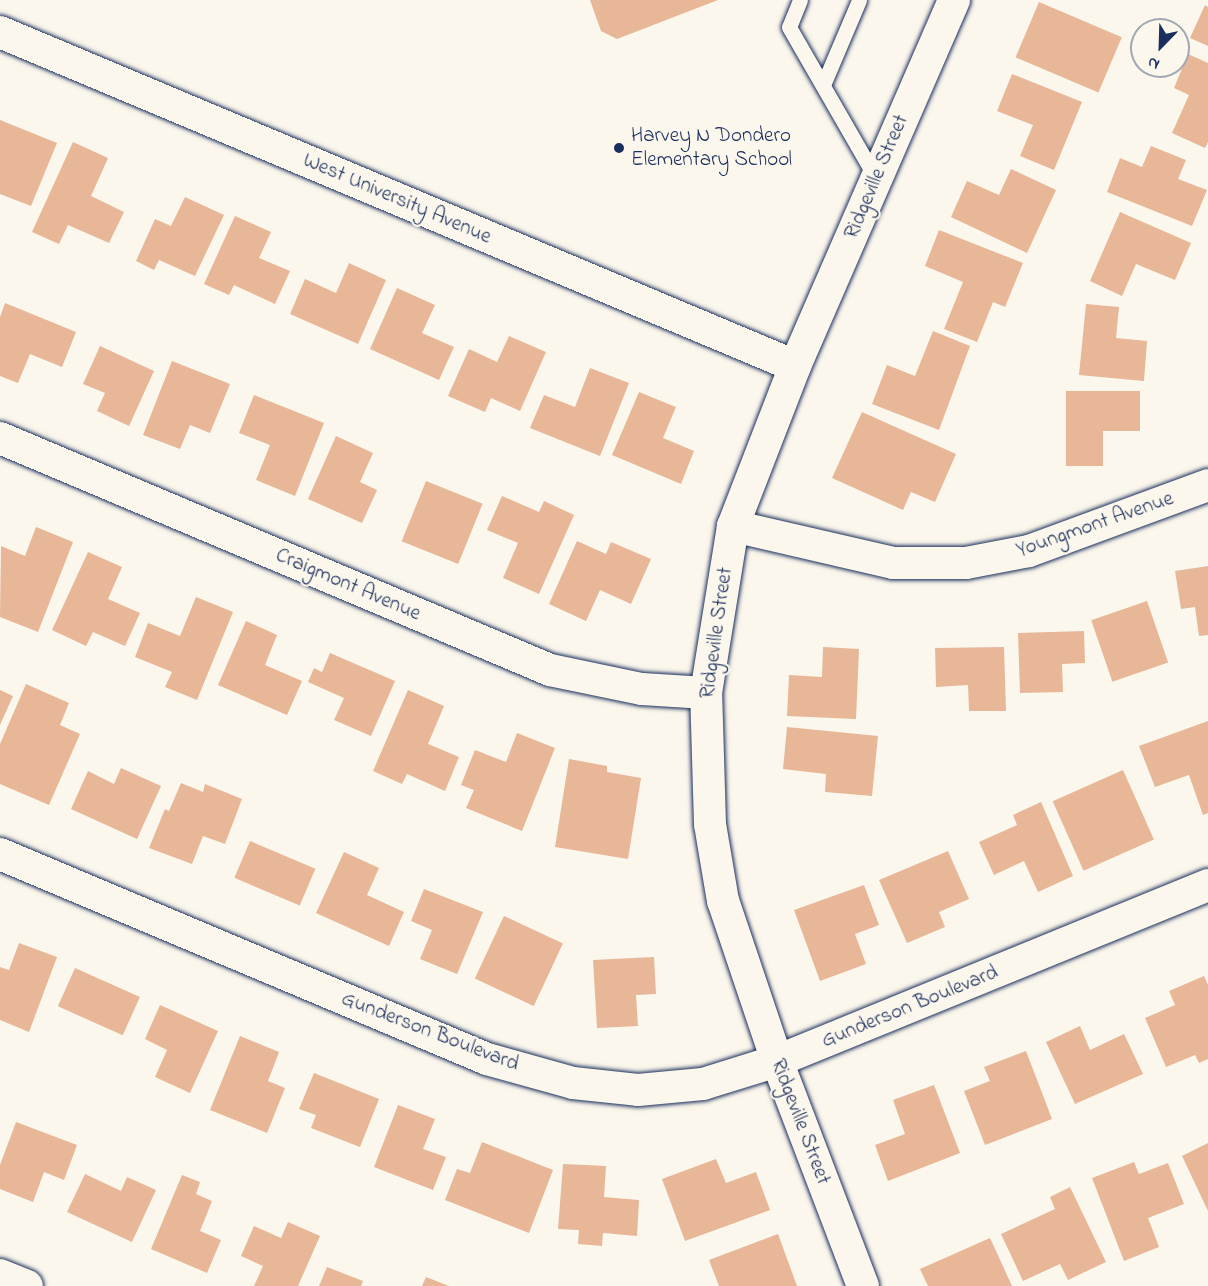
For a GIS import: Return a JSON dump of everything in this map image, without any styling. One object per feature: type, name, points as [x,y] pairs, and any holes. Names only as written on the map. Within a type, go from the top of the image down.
[{"type":"street","name":"Ridgeville Street","points":[[863,1286],[777,1061],[723,901],[710,824],[706,693],[733,526],[795,366],[954,0]]},
{"type":"street","name":"West University Avenue","points":[[0,32],[795,366]]},
{"type":"street","name":"Craigmont Avenue","points":[[0,438],[550,670],[642,689],[706,693]]},
{"type":"street","name":"Youngmont Avenue","points":[[733,526],[893,563],[966,563],[1029,552],[1208,485]]},
{"type":"street","name":"Gunderson Boulevard","points":[[0,854],[487,1059],[573,1083],[638,1090],[703,1084],[777,1061],[1208,885]]},
{"type":"street","points":[[0,1275],[27,1286]]},
{"type":"lane","points":[[800,0],[789,27],[876,178]]},
{"type":"lane","points":[[823,86],[859,0]]},
{"type":"building","points":[[590,0],[718,0],[617,39],[601,31]]},
{"type":"building","points":[[1039,2],[1122,37],[1098,92],[1016,57]]},
{"type":"building","points":[[1205,5],[1208,7],[1208,46],[1190,38]]},
{"type":"building","points":[[1190,55],[1208,63],[1208,142],[1205,148],[1172,133],[1189,95],[1174,88],[1178,78],[1190,78]]},
{"type":"building","points":[[1012,74],[1082,102],[1054,170],[1020,156],[1033,125],[997,111]]},
{"type":"building","points":[[0,120],[57,143],[31,206],[0,194]]},
{"type":"building","points":[[73,142],[108,158],[91,196],[124,212],[109,243],[68,225],[59,244],[32,232]]},
{"type":"building","points":[[1151,146],[1186,160],[1178,179],[1207,190],[1192,226],[1107,192],[1120,158],[1142,167]]},
{"type":"building","points":[[1011,169],[1056,190],[1027,253],[951,217],[967,181],[999,195]]},
{"type":"building","points":[[185,197],[224,215],[195,276],[159,260],[154,270],[136,261],[155,219],[171,226]]},
{"type":"building","points":[[1120,212],[1191,243],[1175,280],[1136,264],[1122,296],[1090,281]]},
{"type":"building","points":[[235,216],[271,232],[259,258],[290,271],[275,304],[234,285],[229,295],[204,284]]},
{"type":"building","points":[[939,230],[1023,263],[1005,307],[993,302],[977,342],[944,329],[963,282],[925,266]]},
{"type":"building","points":[[349,263],[386,280],[358,344],[290,314],[305,279],[336,293]]},
{"type":"building","points":[[397,288],[435,305],[422,333],[454,347],[439,380],[370,349]]},
{"type":"building","points":[[5,303],[76,332],[62,367],[30,354],[18,383],[0,376],[0,317]]},
{"type":"building","points":[[1086,304],[1119,307],[1116,338],[1147,341],[1144,381],[1079,375]]},
{"type":"building","points":[[933,331],[970,346],[939,430],[872,404],[887,365],[915,376]]},
{"type":"building","points":[[509,336],[546,352],[520,411],[491,398],[485,412],[448,396],[469,349],[497,362]]},
{"type":"building","points":[[100,346],[154,371],[129,426],[97,411],[105,393],[83,384]]},
{"type":"building","points":[[172,361],[230,384],[210,433],[190,425],[180,449],[143,435]]},
{"type":"building","points":[[590,368],[629,383],[600,456],[530,428],[544,395],[575,407]]},
{"type":"building","points":[[1066,391],[1140,391],[1140,431],[1103,431],[1103,466],[1066,466]]},
{"type":"building","points":[[639,392],[676,407],[663,438],[694,451],[681,484],[612,455]]},
{"type":"building","points":[[254,395],[324,423],[295,496],[256,480],[270,445],[239,433]]},
{"type":"building","points":[[862,412],[956,454],[935,502],[911,492],[903,510],[832,478]]},
{"type":"building","points":[[336,436],[373,453],[360,482],[377,490],[362,523],[308,499]]},
{"type":"building","points":[[426,481],[483,504],[458,564],[402,541]]},
{"type":"building","points":[[502,496],[539,512],[544,501],[574,515],[539,594],[503,578],[518,543],[487,530]]},
{"type":"building","points":[[36,527],[73,542],[38,632],[0,617],[1,546],[25,556]]},
{"type":"building","points":[[577,541],[606,554],[611,542],[651,559],[631,604],[600,590],[586,621],[549,604]]},
{"type":"building","points":[[88,552],[122,567],[108,599],[140,613],[125,646],[93,632],[86,646],[52,630]]},
{"type":"building","points":[[1208,566],[1208,635],[1199,636],[1195,607],[1181,609],[1175,571]]},
{"type":"building","points":[[196,597],[233,612],[197,700],[165,687],[172,672],[135,657],[148,623],[180,636]]},
{"type":"building","points":[[1147,601],[1168,662],[1112,682],[1091,620]]},
{"type":"building","points":[[246,621],[277,635],[265,665],[302,681],[287,715],[218,685]]},
{"type":"building","points":[[1084,631],[1085,663],[1062,664],[1063,692],[1020,693],[1018,633]]},
{"type":"building","points":[[823,647],[859,649],[856,719],[787,716],[789,675],[822,677]]},
{"type":"building","points":[[1004,647],[1006,711],[969,711],[968,685],[936,687],[935,648]]},
{"type":"building","points":[[330,653],[395,681],[371,736],[334,720],[344,698],[308,682],[314,668],[322,672]]},
{"type":"building","points":[[26,684],[69,703],[60,725],[80,734],[49,805],[0,784],[0,744]]},
{"type":"building","points":[[0,690],[13,696],[0,725]]},
{"type":"building","points":[[408,690],[444,706],[428,744],[459,757],[445,791],[407,774],[402,784],[373,771]]},
{"type":"building","points":[[1208,721],[1208,813],[1203,815],[1189,775],[1155,787],[1139,746]]},
{"type":"building","points":[[787,727],[878,736],[872,796],[825,792],[826,774],[783,769]]},
{"type":"building","points":[[517,733],[555,748],[522,831],[466,808],[474,790],[461,785],[475,750],[506,762]]},
{"type":"building","points":[[569,759],[607,766],[607,772],[641,778],[628,859],[555,847]]},
{"type":"building","points":[[121,768],[161,786],[137,839],[71,809],[88,771],[114,784]]},
{"type":"building","points":[[1123,770],[1154,839],[1084,871],[1053,801]]},
{"type":"building","points":[[181,783],[203,792],[205,784],[242,799],[225,844],[203,836],[192,864],[149,848],[165,809],[169,811]]},
{"type":"building","points":[[1041,802],[1073,876],[1038,892],[1024,861],[994,875],[979,842],[1017,825],[1013,815]]},
{"type":"building","points":[[250,841],[315,869],[300,906],[234,878]]},
{"type":"building","points":[[948,851],[969,899],[939,912],[945,927],[907,943],[879,880]]},
{"type":"building","points":[[344,852],[379,868],[367,895],[404,912],[389,946],[316,913]]},
{"type":"building","points":[[864,885],[879,925],[855,934],[866,964],[820,981],[794,910]]},
{"type":"building","points":[[424,889],[483,912],[457,974],[420,959],[432,930],[411,921]]},
{"type":"building","points":[[504,916],[563,943],[534,1006],[475,979]]},
{"type":"building","points":[[19,943],[57,957],[29,1032],[0,1020],[0,967],[9,970]]},
{"type":"building","points":[[654,957],[656,994],[636,995],[638,1026],[597,1028],[593,960]]},
{"type":"building","points":[[75,968],[140,997],[123,1035],[58,1006]]},
{"type":"building","points":[[1204,976],[1208,985],[1208,1059],[1199,1063],[1195,1055],[1166,1067],[1145,1018],[1175,1005],[1169,991]]},
{"type":"building","points":[[160,1005],[218,1031],[190,1093],[155,1077],[167,1050],[145,1039]]},
{"type":"building","points":[[1080,1026],[1090,1050],[1124,1034],[1143,1074],[1075,1104],[1046,1042]]},
{"type":"building","points":[[240,1036],[279,1052],[268,1081],[285,1088],[267,1133],[210,1110]]},
{"type":"building","points":[[1026,1051],[1052,1119],[985,1145],[964,1091],[990,1081],[984,1067]]},
{"type":"building","points":[[314,1073],[379,1099],[360,1147],[311,1128],[316,1115],[299,1109]]},
{"type":"building","points":[[934,1085],[960,1153],[888,1181],[875,1145],[905,1134],[893,1100]]},
{"type":"building","points":[[398,1105],[435,1119],[423,1149],[446,1157],[433,1190],[374,1167]]},
{"type":"building","points":[[16,1122],[77,1145],[64,1180],[44,1172],[33,1202],[0,1189],[0,1165]]},
{"type":"building","points":[[482,1142],[553,1170],[529,1233],[445,1200],[457,1169],[470,1173]]},
{"type":"building","points":[[1208,1143],[1208,1211],[1182,1156]]},
{"type":"building","points":[[716,1159],[726,1183],[756,1172],[770,1210],[685,1241],[662,1179]]},
{"type":"building","points":[[1134,1162],[1139,1174],[1168,1163],[1184,1204],[1148,1218],[1159,1247],[1124,1261],[1092,1178]]},
{"type":"building","points":[[563,1164],[606,1166],[604,1197],[639,1200],[637,1236],[603,1233],[602,1246],[578,1244],[579,1230],[558,1229]]},
{"type":"building","points":[[85,1174],[121,1191],[127,1177],[156,1190],[132,1242],[67,1212]]},
{"type":"building","points":[[182,1175],[200,1182],[196,1194],[212,1201],[200,1231],[221,1240],[207,1273],[151,1249]]},
{"type":"building","points":[[1070,1187],[1106,1262],[1068,1280],[1060,1264],[1023,1281],[1001,1234],[1055,1209],[1050,1197]]},
{"type":"building","points":[[288,1222],[320,1236],[298,1286],[254,1286],[263,1266],[241,1256],[254,1226],[281,1238]]},
{"type":"building","points":[[778,1234],[797,1286],[719,1286],[709,1260]]},
{"type":"building","points":[[990,1238],[1012,1286],[928,1286],[920,1269]]},
{"type":"building","points":[[327,1267],[363,1281],[361,1286],[319,1286]]},
{"type":"building","points":[[426,1277],[449,1286],[422,1286]]},
{"type":"place","name":"Harvey N Dondero Elementary School","points":[[619,148]]}]
